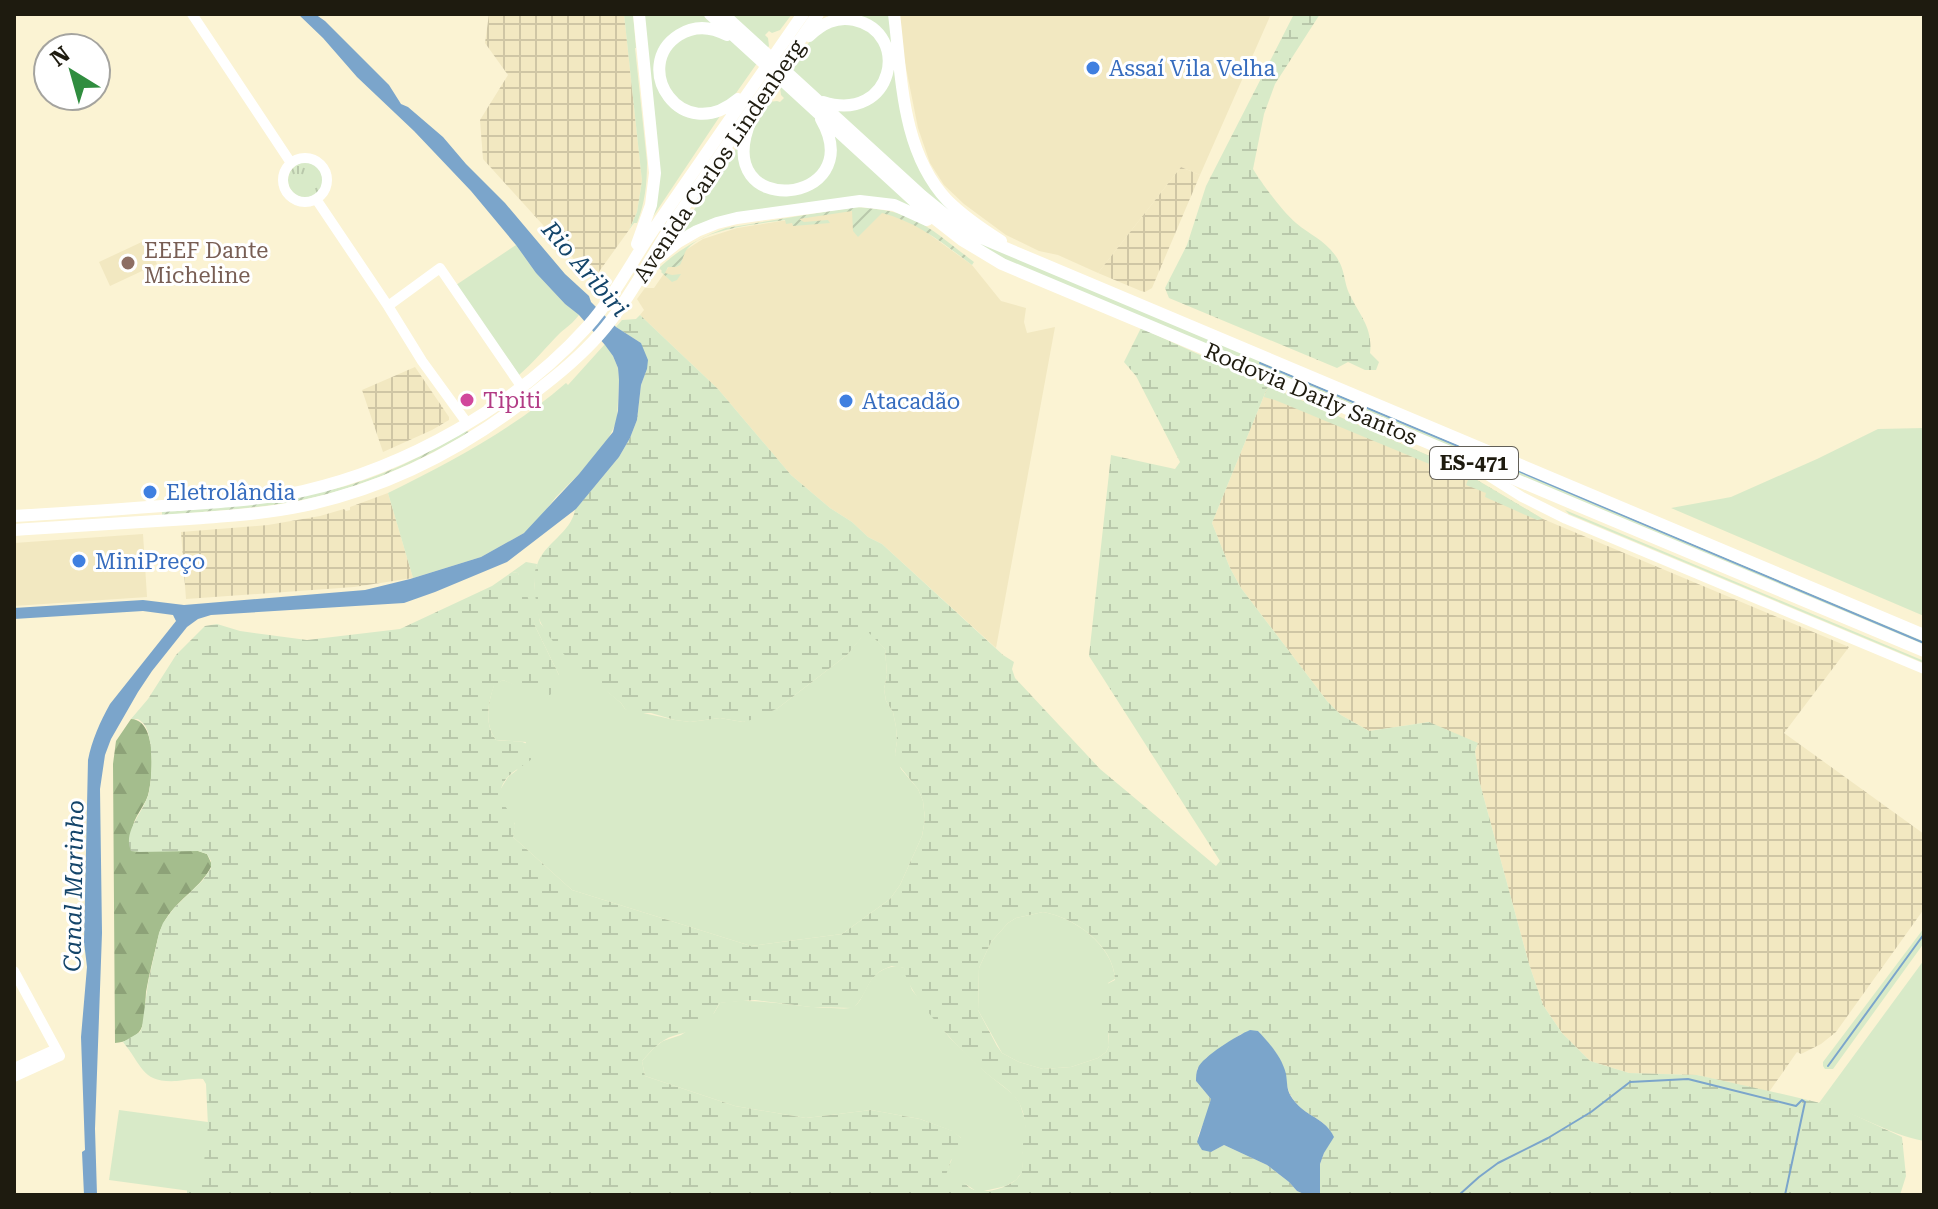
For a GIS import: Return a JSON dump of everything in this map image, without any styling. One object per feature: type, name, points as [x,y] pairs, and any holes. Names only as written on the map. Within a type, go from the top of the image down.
[{"type":"main road","points":[[624,277],[648,215],[654,184],[654,152],[639,14]]},
{"type":"main road","points":[[710,14],[739,41]]},
{"type":"main road","points":[[786,49],[800,14]]},
{"type":"main road","name":"Avenida Carlos Lindenberg","points":[[14,516],[241,500],[300,491],[341,481],[390,463],[428,446],[467,423],[521,386],[585,329],[604,306],[753,86],[818,14]]},
{"type":"main road","points":[[894,14],[907,120],[927,172],[942,194],[962,214],[1032,258]]},
{"type":"main road","name":"ES-471","points":[[728,17],[815,105]]},
{"type":"main road","points":[[759,100],[745,134],[743,150],[749,171],[769,188],[798,190],[813,182],[829,159],[830,142],[815,105],[845,107],[863,103],[881,87],[888,71],[889,59],[883,41],[872,28],[850,19],[838,19],[821,25],[786,49]]},
{"type":"main road","points":[[739,41],[705,28],[689,30],[676,37],[666,49],[660,63],[660,79],[674,104],[685,111],[705,115],[728,108],[753,86]]},
{"type":"main road","name":"ES-471","points":[[739,41],[896,178]]},
{"type":"main road","name":"Avenida Carlos Lindenberg","points":[[14,530],[239,515],[292,508],[386,481],[435,459],[476,435],[578,357],[615,315],[759,100],[786,49]]},
{"type":"main road","name":"Rodovia Darly Santos","points":[[896,178],[958,225],[990,242],[1924,635]]},
{"type":"main road","name":"Rodovia Darly Santos","points":[[896,178],[943,226],[992,258],[1024,274],[1924,651]]},
{"type":"main road","points":[[639,279],[669,248],[717,223],[851,201],[886,203],[911,211],[970,250],[992,258]]},
{"type":"main road","points":[[467,423],[476,435]]},
{"type":"street","points":[[192,14],[291,163]]},
{"type":"street","points":[[308,159],[322,167],[326,187],[322,194],[308,202],[300,202],[287,194],[283,177],[291,163],[308,159]]},
{"type":"street","points":[[316,199],[422,361],[467,423]]},
{"type":"street","points":[[388,306],[440,268],[521,386]]},
{"type":"street","points":[[1455,455],[1522,497],[1566,519],[1924,669]]},
{"type":"street","points":[[14,971],[58,1052]]},
{"type":"street","points":[[14,1068],[58,1052]]},
{"type":"street","points":[[14,1077],[58,1052]]},
{"type":"shaded area","points":[[489,14],[624,14],[642,181],[637,212],[629,230],[593,280],[483,159],[480,120],[508,75],[485,43]]},
{"type":"shaded area","points":[[898,14],[1271,14],[1200,175],[1181,167],[1098,273],[1006,235],[944,185],[930,163],[918,128]]},
{"type":"shaded area","points":[[1181,167],[1200,175],[1152,288],[1141,291],[1098,273]]},
{"type":"shaded area","points":[[846,211],[882,212],[922,229],[972,265],[1001,301],[1026,308],[1024,322],[1027,333],[1055,327],[996,648],[882,544],[868,537],[791,475],[718,389],[640,315],[644,310],[637,299],[645,288],[654,288],[681,253],[703,239],[737,228]]},
{"type":"shaded area","name":"EEEF Dante Micheline","points":[[146,240],[157,264],[110,286],[99,262]]},
{"type":"shaded area","points":[[415,367],[449,420],[383,452],[362,390]]},
{"type":"shaded area","points":[[1268,386],[1432,457],[1543,519],[1849,647],[1784,733],[1924,834],[1924,909],[1836,1032],[1821,1044],[1801,1054],[1797,1052],[1769,1092],[1697,1075],[1629,1073],[1590,1061],[1562,1033],[1543,1005],[1479,780],[1477,747],[1429,722],[1369,731],[1341,715],[1241,588],[1212,523]]},
{"type":"shaded area","points":[[388,493],[413,578],[354,587],[186,599],[181,532],[268,525],[320,516],[350,510],[350,507]]},
{"type":"shaded area","name":"MiniPreço","points":[[143,534],[147,597],[14,606],[14,543]]},
{"type":"green space","points":[[624,14],[633,14],[647,162],[642,208],[637,223],[629,230],[637,212],[642,181]]},
{"type":"green space","points":[[642,14],[792,14],[780,30],[769,31],[765,35],[769,46],[734,96],[702,119],[720,116],[652,218]]},
{"type":"green space","points":[[828,14],[890,14],[898,89],[910,144],[925,176],[957,217],[902,172],[890,185],[912,208],[869,198],[819,202],[726,216],[673,240],[738,146],[746,172],[767,191],[770,184],[757,175],[746,155],[749,135],[768,102],[780,102],[784,98],[780,87],[818,33],[834,24],[850,23],[874,35],[880,42],[886,39],[875,25],[860,17],[844,15],[827,18]]},
{"type":"green space","points":[[1294,14],[1320,14],[1275,84],[1264,114],[1253,169],[1285,212],[1326,245],[1339,260],[1348,290],[1368,329],[1370,353],[1379,362],[1376,370],[1365,370],[1348,362],[1337,368],[1169,298],[1165,288],[1187,245],[1206,186]]},
{"type":"green space","points":[[306,162],[319,167],[324,180],[319,193],[306,198],[293,193],[288,180],[293,167]]},
{"type":"green space","points":[[854,207],[892,212],[920,222],[974,262],[972,265],[918,228],[882,213],[858,237],[853,231],[852,211],[799,219],[804,222],[828,220],[830,223],[793,226],[792,223],[786,224],[785,220],[720,231],[697,241],[687,250],[680,265],[668,267],[665,273],[681,274],[677,280],[672,282],[659,268],[691,244],[708,235],[726,228]]},
{"type":"green space","points":[[960,232],[1924,640],[1924,647],[1001,258]]},
{"type":"green space","points":[[516,245],[536,273],[579,315],[519,375],[456,285]]},
{"type":"green space","points":[[640,315],[718,389],[791,475],[868,537],[882,544],[1014,662],[1012,669],[1015,678],[1100,769],[1216,866],[1220,861],[1089,656],[1111,455],[1175,469],[1180,462],[1136,376],[1124,362],[1141,328],[1268,386],[1212,523],[1230,568],[1241,588],[1341,715],[1369,731],[1429,722],[1478,743],[1475,751],[1479,780],[1529,964],[1543,1005],[1562,1033],[1590,1061],[1629,1073],[1697,1075],[1791,1096],[1837,1107],[1902,1137],[1906,1176],[1900,1195],[1320,1195],[1320,1164],[1333,1136],[1326,1126],[1296,1103],[1279,1058],[1258,1031],[1241,1034],[1206,1058],[1197,1069],[1196,1081],[1211,1099],[1198,1136],[1211,1152],[1224,1145],[1267,1165],[1306,1195],[187,1195],[187,1188],[201,1189],[208,1126],[206,1084],[203,1079],[165,1081],[149,1076],[123,1042],[140,1032],[142,1027],[148,983],[163,923],[203,880],[211,868],[211,861],[207,854],[198,851],[131,851],[129,836],[149,792],[151,746],[143,723],[131,719],[148,699],[176,655],[205,626],[217,624],[240,631],[307,640],[400,629],[492,586],[512,572],[518,573],[526,590],[535,626],[559,675],[558,687],[550,695],[534,694],[503,680],[494,686],[488,713],[492,734],[496,740],[525,743],[536,755],[506,779],[500,793],[501,799],[515,825],[513,837],[572,890],[751,946],[842,934],[890,899],[900,885],[922,836],[925,819],[923,801],[918,789],[897,763],[896,727],[884,689],[887,675],[885,649],[867,631],[847,655],[778,708],[743,722],[720,718],[690,722],[651,713],[632,713],[625,709],[568,658],[540,622],[534,580],[540,557],[619,457],[637,420],[641,385],[647,369],[641,343],[616,327],[622,320],[636,319]],"holes":[[[1043,912],[1079,926],[1100,944],[1113,967],[1115,980],[1099,991],[1109,1046],[1098,1058],[1071,1067],[1043,1069],[1002,1053],[978,1010],[979,968],[991,942],[1016,918]],[[892,966],[904,968],[907,980],[938,1024],[1018,1102],[1025,1126],[1022,1168],[1018,1178],[1006,1186],[978,1191],[958,1178],[946,1175],[951,1160],[963,1151],[961,1138],[953,1131],[920,1119],[871,1110],[806,1118],[735,1106],[645,1076],[642,1061],[652,1050],[668,1038],[701,1026],[720,1003],[755,1000],[811,1007],[853,1008],[872,979]]]},
{"type":"green space","points":[[605,344],[618,368],[619,380],[617,421],[607,441],[524,533],[481,557],[413,578],[388,493],[458,457],[525,415],[566,383],[568,385]]},
{"type":"green space","points":[[1268,386],[1432,457],[1543,519],[1537,520],[1485,497],[1486,493],[1466,485],[1468,480],[1264,397]]},
{"type":"green space","points":[[1924,428],[1924,616],[1671,508],[1731,497],[1878,429]]},
{"type":"green space","points":[[469,432],[401,468],[329,493],[264,506],[162,515],[162,511],[281,498],[339,488],[396,468]]},
{"type":"green space","points":[[1565,510],[1924,661],[1924,663],[1569,514]]},
{"type":"green space","points":[[526,562],[537,564],[534,584],[540,623],[575,664],[625,709],[675,720],[690,722],[720,718],[743,722],[778,708],[847,655],[867,630],[885,649],[887,675],[884,689],[896,727],[895,754],[901,769],[918,789],[925,819],[922,836],[900,885],[890,899],[842,934],[751,946],[572,890],[513,837],[515,824],[500,800],[500,790],[517,770],[526,742],[496,740],[489,720],[492,692],[494,685],[503,680],[516,685],[559,675],[535,626],[518,573],[512,572]]},
{"type":"green space","points":[[131,719],[145,728],[149,737],[152,772],[146,800],[133,826],[131,851],[198,851],[207,854],[212,865],[162,926],[146,992],[141,1029],[130,1039],[115,1043],[113,764],[116,741]]},
{"type":"green space","points":[[1043,912],[1079,926],[1100,944],[1113,967],[1115,979],[1108,983],[1105,1013],[1109,1046],[1098,1058],[1071,1067],[1043,1069],[1002,1053],[978,1010],[979,968],[991,942],[1016,918]]},
{"type":"green space","points":[[1924,928],[1924,943],[1833,1069],[1825,1069],[1823,1062]]},
{"type":"green space","points":[[1924,960],[1924,1141],[1819,1103]]},
{"type":"green space","points":[[897,966],[904,968],[912,990],[950,1038],[1014,1095],[1020,1104],[1026,1139],[1022,1155],[1023,1171],[1006,1186],[976,1191],[945,1175],[961,1138],[952,1131],[920,1119],[871,1110],[806,1118],[735,1106],[645,1076],[642,1061],[655,1047],[681,1035],[714,1013],[720,1003],[748,1001],[850,1008],[860,1000],[877,973]]},
{"type":"green space","points":[[119,1110],[215,1123],[205,1193],[109,1180]]},
{"type":"water","points":[[298,14],[315,14],[325,21],[389,85],[401,104],[443,137],[505,203],[565,274],[589,296],[591,302],[616,327],[641,343],[648,360],[647,369],[641,385],[637,420],[619,457],[576,509],[507,562],[404,603],[211,615],[187,627],[152,671],[111,739],[105,755],[100,789],[102,933],[95,1129],[97,1195],[84,1195],[81,1037],[87,967],[84,942],[88,760],[110,704],[176,621],[173,615],[143,611],[14,619],[14,608],[143,600],[184,605],[365,590],[481,557],[524,533],[613,432],[618,411],[618,368],[605,345],[536,273],[471,191]]},
{"type":"water","points":[[1250,1030],[1258,1031],[1278,1056],[1289,1092],[1296,1103],[1326,1126],[1334,1137],[1320,1164],[1320,1195],[1297,1191],[1267,1165],[1224,1145],[1211,1152],[1202,1150],[1197,1142],[1211,1099],[1196,1081],[1198,1068],[1213,1052]]},
{"type":"waterway","points":[[1260,363],[1458,446]]},
{"type":"waterway","points":[[1490,459],[1924,643]]},
{"type":"waterway","points":[[1828,1066],[1924,934]]},
{"type":"waterway","points":[[1459,1195],[1498,1163],[1591,1112],[1630,1082],[1688,1079],[1796,1106],[1802,1100],[1805,1102],[1785,1195]]},
{"type":"place","name":"Assaí Vila Velha","points":[[1093,68]]},
{"type":"place","name":"EEEF Dante Micheline","points":[[128,263]]},
{"type":"place","name":"Tipiti","points":[[467,400]]},
{"type":"place","name":"Atacadão","points":[[846,401]]},
{"type":"place","name":"Eletrolândia","points":[[150,492]]},
{"type":"place","name":"MiniPreço","points":[[79,561]]},
{"type":"water label","name":"Rio Aribiri","points":[[585,269]]},
{"type":"water label","name":"Canal Marinho","points":[[74,886]]}]
